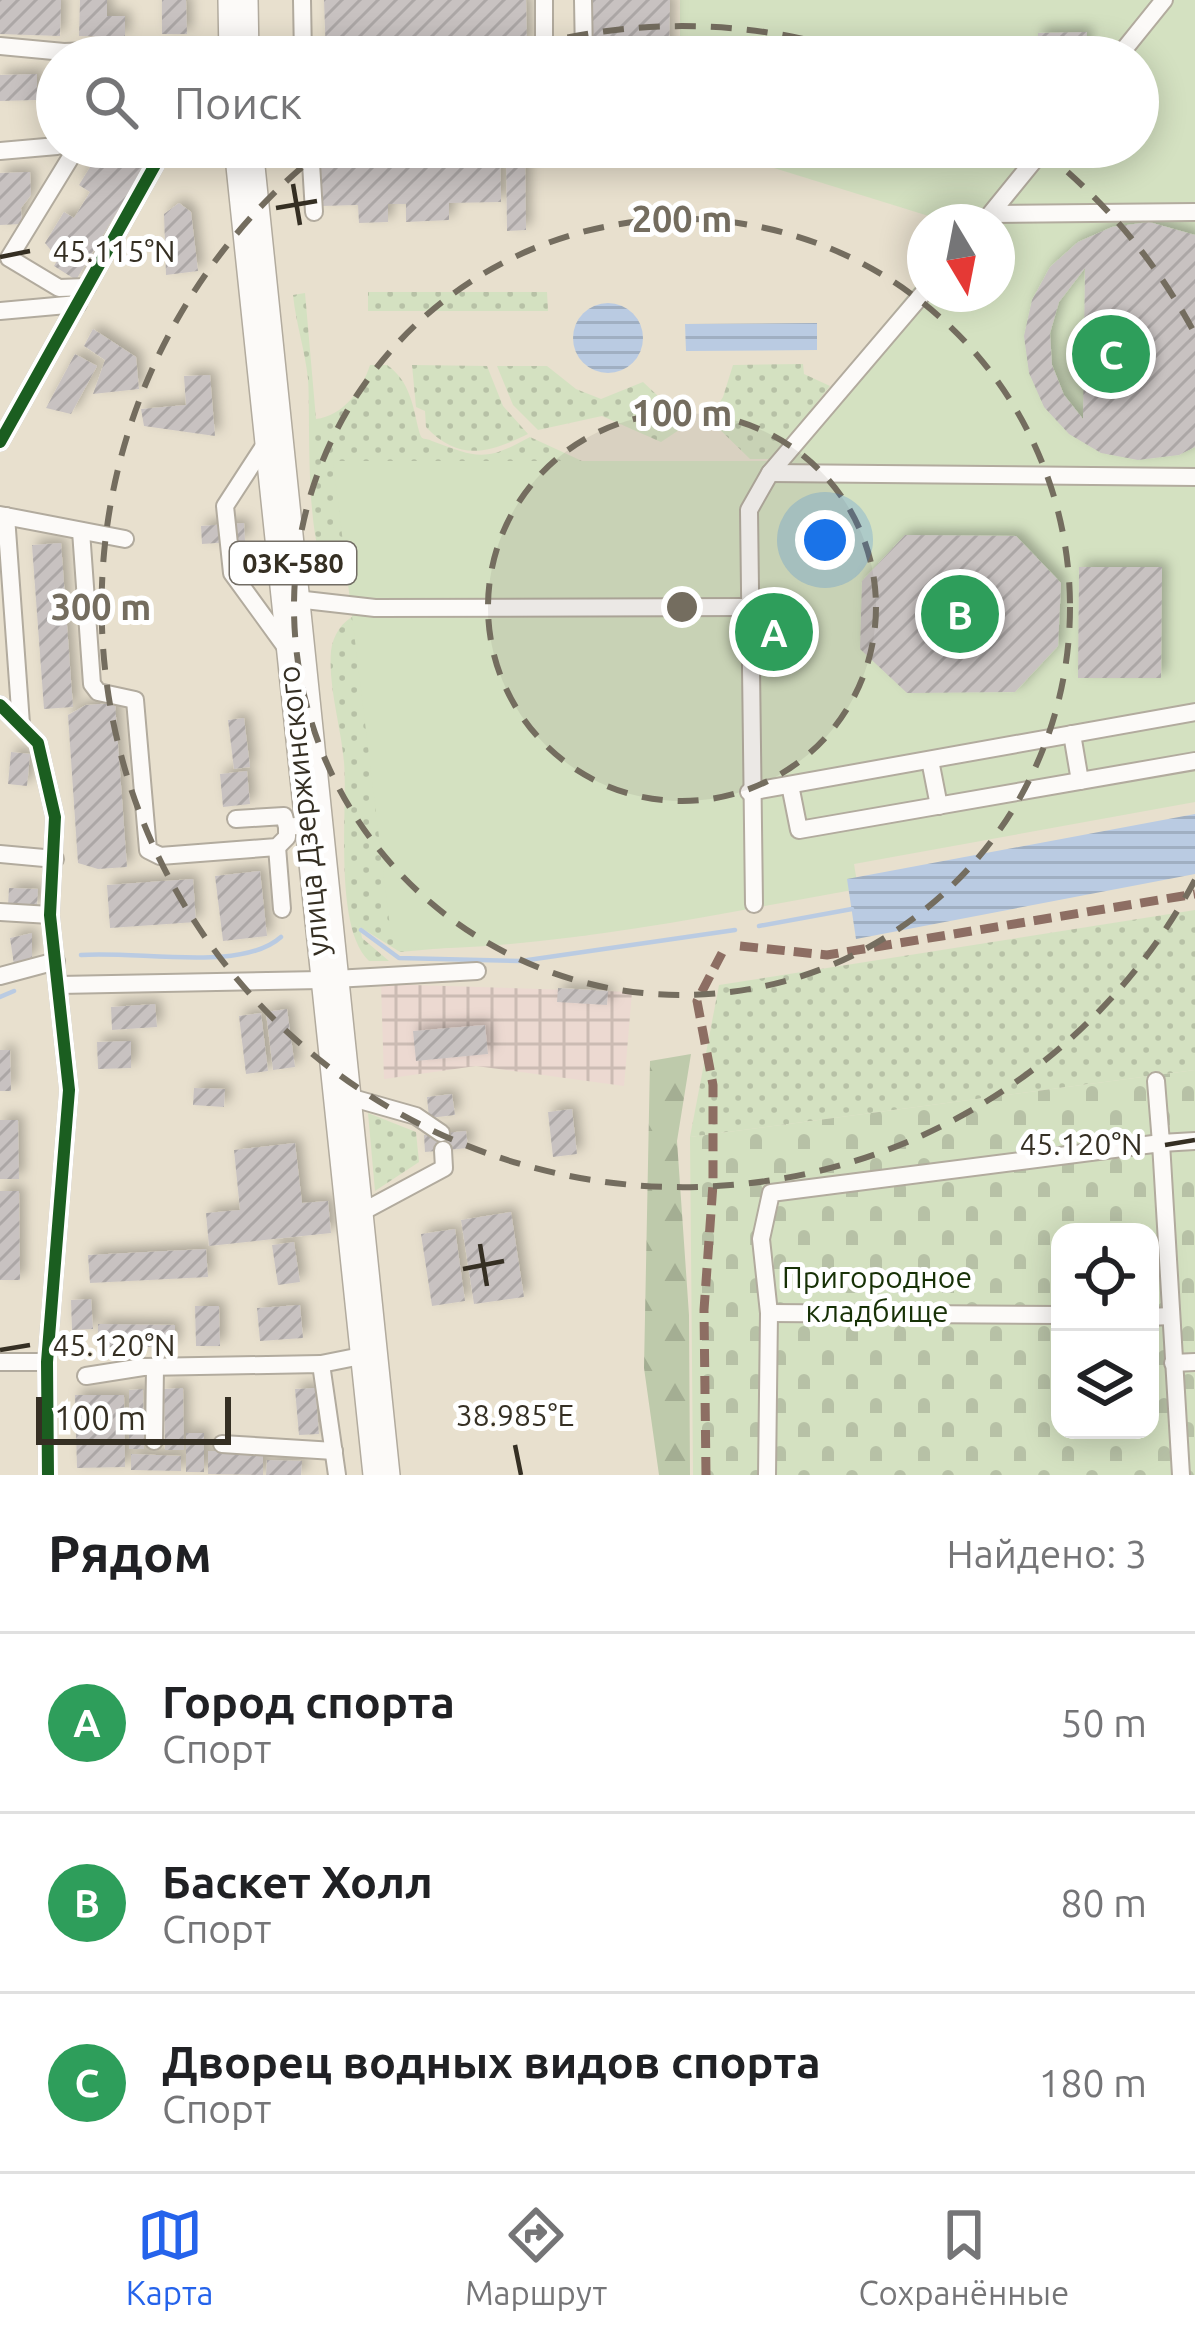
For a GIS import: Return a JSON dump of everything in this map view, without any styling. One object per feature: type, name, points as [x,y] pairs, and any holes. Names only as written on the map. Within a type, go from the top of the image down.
[{"type":"main road","points":[[229,0],[235,36]]},
{"type":"main road","points":[[240,36],[247,0]]},
{"type":"main road","name":"улица Дзержинского","points":[[237,168],[264,446],[288,598],[285,646],[296,826],[349,1097],[389,1475]]},
{"type":"main road","name":"улица Дзержинского","points":[[254,168],[288,598],[374,1475]]},
{"type":"street","points":[[302,0],[303,36]]},
{"type":"street","points":[[544,0],[544,36]]},
{"type":"street","points":[[584,0],[584,36]]},
{"type":"street","points":[[1135,36],[1165,0]]},
{"type":"street","points":[[0,46],[36,49]]},
{"type":"street","points":[[0,152],[36,148]]},
{"type":"street","points":[[63,168],[5,258],[59,288],[87,287]]},
{"type":"street","points":[[0,442],[153,168]]},
{"type":"street","points":[[311,168],[314,212]]},
{"type":"street","points":[[998,204],[1028,168]]},
{"type":"street","points":[[1015,217],[1195,212]]},
{"type":"street","points":[[0,311],[78,304]]},
{"type":"street","points":[[754,904],[749,510],[770,473],[907,312]]},
{"type":"street","points":[[264,446],[225,506],[232,573],[285,646]]},
{"type":"street","points":[[770,473],[1195,477]]},
{"type":"street","points":[[21,724],[3,515],[125,539]]},
{"type":"street","points":[[81,531],[92,684],[98,692],[135,700],[148,850],[160,856],[277,847],[296,826],[280,816],[236,819]]},
{"type":"street","points":[[288,598],[375,608],[748,607]]},
{"type":"street","points":[[0,705],[21,724],[46,763],[55,860],[50,915],[69,1090],[47,1362],[49,1475]]},
{"type":"street","points":[[749,792],[1195,712]]},
{"type":"street","points":[[1072,734],[1080,781]]},
{"type":"street","points":[[930,760],[939,806]]},
{"type":"street","points":[[790,785],[799,830],[1195,761]]},
{"type":"street","points":[[277,847],[282,909]]},
{"type":"street","points":[[0,854],[55,860]]},
{"type":"street","points":[[0,912],[50,915]]},
{"type":"street","points":[[0,976],[56,961]]},
{"type":"street","points":[[59,985],[328,980],[477,971]]},
{"type":"street","points":[[1156,1082],[1181,1475]]},
{"type":"street","points":[[349,1097],[416,1116],[442,1142],[444,1168],[362,1212]]},
{"type":"street","points":[[767,1475],[769,1313],[761,1239],[770,1193],[1195,1141]]},
{"type":"street","points":[[769,1313],[1051,1315]]},
{"type":"street","points":[[1159,1317],[1170,1316]]},
{"type":"street","points":[[86,1376],[155,1366],[321,1364],[361,1356]]},
{"type":"street","points":[[0,1362],[47,1362]]},
{"type":"street","points":[[1173,1363],[1195,1362]]},
{"type":"street","points":[[321,1364],[337,1475]]},
{"type":"street","points":[[154,1442],[155,1366]]},
{"type":"street","points":[[222,1444],[334,1450]]},
{"type":"shaded area","points":[[381,984],[632,992],[624,1086],[476,1066],[384,1079]]},
{"type":"green space","points":[[680,0],[1195,0],[1195,802],[854,864],[858,889],[573,937],[401,949],[390,927],[333,461],[772,461],[907,296],[907,312],[1015,312],[1015,204],[907,204],[907,209],[774,168],[1159,168],[1159,36],[680,36]]},
{"type":"green space","points":[[368,292],[547,292],[548,311],[368,311]]},
{"type":"green space","points":[[305,293],[316,419],[335,413],[350,400],[370,365],[387,365],[406,386],[424,439],[481,455],[530,437],[582,461],[363,461],[365,580],[332,577],[321,559],[312,510],[308,379],[293,295]]},
{"type":"green space","points":[[803,364],[804,374],[830,386],[772,459],[750,459],[709,419],[723,397],[733,365]]},
{"type":"green space","points":[[412,365],[487,366],[503,406],[528,434],[475,451],[450,446],[426,427],[425,411],[416,407]]},
{"type":"green space","points":[[497,366],[547,366],[576,389],[601,399],[643,382],[688,424],[661,442],[602,416],[538,430],[513,405]]},
{"type":"green space","points":[[356,615],[589,935],[400,952],[360,927],[362,938],[389,961],[369,961],[358,945],[346,896],[344,762],[331,665],[336,634]]},
{"type":"green space","points":[[1195,910],[1195,1070],[690,1137],[719,985]]},
{"type":"green space","points":[[691,1054],[677,1141],[689,1315],[690,1475],[659,1475],[644,1368],[650,1061]]},
{"type":"green space","name":"Пригородное кладбище","points":[[1195,1070],[1195,1475],[693,1475],[690,1137]]},
{"type":"green space","points":[[368,1113],[416,1132],[419,1162],[375,1191]]},
{"type":"water","points":[[608,303],[633,313],[643,338],[633,363],[608,373],[583,363],[573,338],[583,313]]},
{"type":"water","points":[[817,323],[817,350],[686,351],[685,324]]},
{"type":"water","points":[[1195,814],[1195,874],[856,939],[847,879]]},
{"type":"building","points":[[0,0],[61,0],[60,36],[0,34]]},
{"type":"building","points":[[80,0],[107,0],[107,16],[125,16],[125,36],[79,36]]},
{"type":"building","points":[[162,0],[186,0],[187,34],[162,34]]},
{"type":"building","points":[[324,0],[526,0],[527,36],[325,36]]},
{"type":"building","points":[[587,0],[670,0],[669,36],[586,36]]},
{"type":"building","points":[[1087,32],[1087,36],[1038,33]]},
{"type":"building","points":[[36,74],[36,100],[0,101],[0,75]]},
{"type":"building","points":[[90,168],[143,168],[76,280],[54,266],[58,259],[45,243],[64,212],[74,218],[90,192],[79,185]]},
{"type":"building","points":[[319,168],[500,168],[501,202],[449,203],[449,220],[406,222],[406,204],[388,204],[388,222],[359,223],[358,205],[320,206]]},
{"type":"building","points":[[506,168],[525,168],[526,230],[507,231]]},
{"type":"building","points":[[30,172],[31,195],[21,208],[22,224],[0,225],[0,173]]},
{"type":"building","points":[[179,203],[191,212],[198,271],[166,275],[164,214]]},
{"type":"building","points":[[1149,222],[1195,235],[1195,447],[1179,455],[1138,460],[1101,453],[1069,434],[1044,407],[1029,373],[1024,336],[1032,300],[1050,267],[1078,242],[1112,227]],"holes":[[[1085,268],[1083,419],[1064,395],[1052,365],[1050,333],[1059,302]]]},
{"type":"building","points":[[93,329],[136,357],[139,389],[93,394],[105,360],[84,346]]},
{"type":"building","points":[[75,354],[97,366],[71,414],[46,408]]},
{"type":"building","points":[[210,375],[215,436],[144,426],[141,409],[186,405],[184,376]]},
{"type":"building","points":[[244,523],[245,541],[202,544],[201,526]]},
{"type":"building","points":[[905,535],[1016,536],[1061,583],[1058,646],[1015,692],[907,693],[860,649],[862,581]]},
{"type":"building","points":[[61,543],[73,707],[44,709],[32,545]]},
{"type":"building","points":[[1079,567],[1162,567],[1161,678],[1078,678]]},
{"type":"building","points":[[115,703],[127,867],[98,869],[78,863],[68,715],[86,705]]},
{"type":"building","points":[[244,718],[250,767],[234,769],[228,720]]},
{"type":"building","points":[[11,752],[30,754],[27,786],[8,784]]},
{"type":"building","points":[[247,771],[250,804],[223,807],[220,774]]},
{"type":"building","points":[[260,871],[267,936],[223,941],[215,876]]},
{"type":"building","points":[[193,879],[196,922],[110,928],[107,885]]},
{"type":"building","points":[[9,888],[38,889],[37,907],[8,906]]},
{"type":"building","points":[[32,933],[32,957],[14,965],[10,938]]},
{"type":"building","points":[[558,988],[608,991],[607,1005],[557,1002]]},
{"type":"building","points":[[155,1004],[157,1027],[112,1030],[111,1007]]},
{"type":"building","points":[[287,1009],[295,1067],[273,1070],[266,1012]]},
{"type":"building","points":[[261,1013],[268,1071],[246,1074],[239,1016]]},
{"type":"building","points":[[485,1025],[488,1054],[416,1061],[413,1031]]},
{"type":"building","points":[[131,1041],[131,1068],[98,1069],[97,1042]]},
{"type":"building","points":[[0,1050],[10,1050],[11,1091],[0,1091]]},
{"type":"building","points":[[194,1088],[225,1089],[224,1107],[193,1105]]},
{"type":"building","points":[[452,1094],[455,1115],[429,1118],[427,1097]]},
{"type":"building","points":[[572,1109],[577,1154],[553,1157],[548,1112]]},
{"type":"building","points":[[0,1120],[18,1120],[19,1179],[0,1179]]},
{"type":"building","points":[[466,1131],[468,1148],[425,1152],[424,1135]]},
{"type":"building","points":[[295,1143],[302,1203],[328,1201],[331,1233],[209,1246],[206,1213],[240,1210],[234,1150]]},
{"type":"building","points":[[0,1191],[19,1191],[20,1280],[0,1280]]},
{"type":"building","points":[[511,1212],[524,1297],[474,1304],[461,1220]]},
{"type":"building","points":[[455,1229],[465,1301],[432,1306],[421,1234]]},
{"type":"building","points":[[294,1242],[300,1282],[278,1285],[272,1245]]},
{"type":"building","points":[[206,1249],[208,1277],[90,1283],[88,1255]]},
{"type":"building","points":[[91,1299],[93,1329],[72,1330],[71,1300]]},
{"type":"building","points":[[300,1305],[303,1338],[260,1341],[257,1308]]},
{"type":"building","points":[[195,1306],[219,1306],[220,1346],[196,1346]]},
{"type":"building","points":[[98,1324],[175,1325],[175,1347],[98,1347]]},
{"type":"building","points":[[183,1388],[184,1450],[165,1450],[164,1389]]},
{"type":"building","points":[[315,1388],[319,1434],[299,1435],[295,1389]]},
{"type":"building","points":[[143,1389],[144,1449],[129,1449],[129,1390]]},
{"type":"building","points":[[75,1395],[124,1395],[125,1467],[77,1468]]},
{"type":"building","points":[[186,1433],[204,1433],[204,1472],[186,1472]]},
{"type":"building","points":[[208,1451],[263,1452],[263,1475],[208,1474]]},
{"type":"building","points":[[131,1454],[181,1456],[181,1471],[131,1470]]},
{"type":"building","points":[[267,1460],[302,1461],[301,1475],[266,1475]]},
{"type":"waterway","points":[[759,926],[852,909]]},
{"type":"waterway","points":[[361,930],[399,958],[521,961],[735,930]]},
{"type":"waterway","points":[[81,955],[215,957],[263,948],[281,937]]},
{"type":"waterway","points":[[0,997],[14,991]]},
{"type":"marked path","points":[[740,946],[827,955],[1195,894]]},
{"type":"marked path","points":[[706,1475],[704,1310],[713,1184],[713,1085],[697,1001],[722,953]]},
{"type":"cycle path","points":[[0,442],[153,168]]},
{"type":"cycle path","points":[[0,705],[38,743],[55,817],[50,915],[69,1090],[47,1362],[48,1475]]},
{"type":"place","name":"Дворец водных видов спорта","points":[[1111,354]]},
{"type":"place","name":"Баскет Холл","points":[[960,614]]},
{"type":"place","name":"Город спорта","points":[[774,632]]}]
